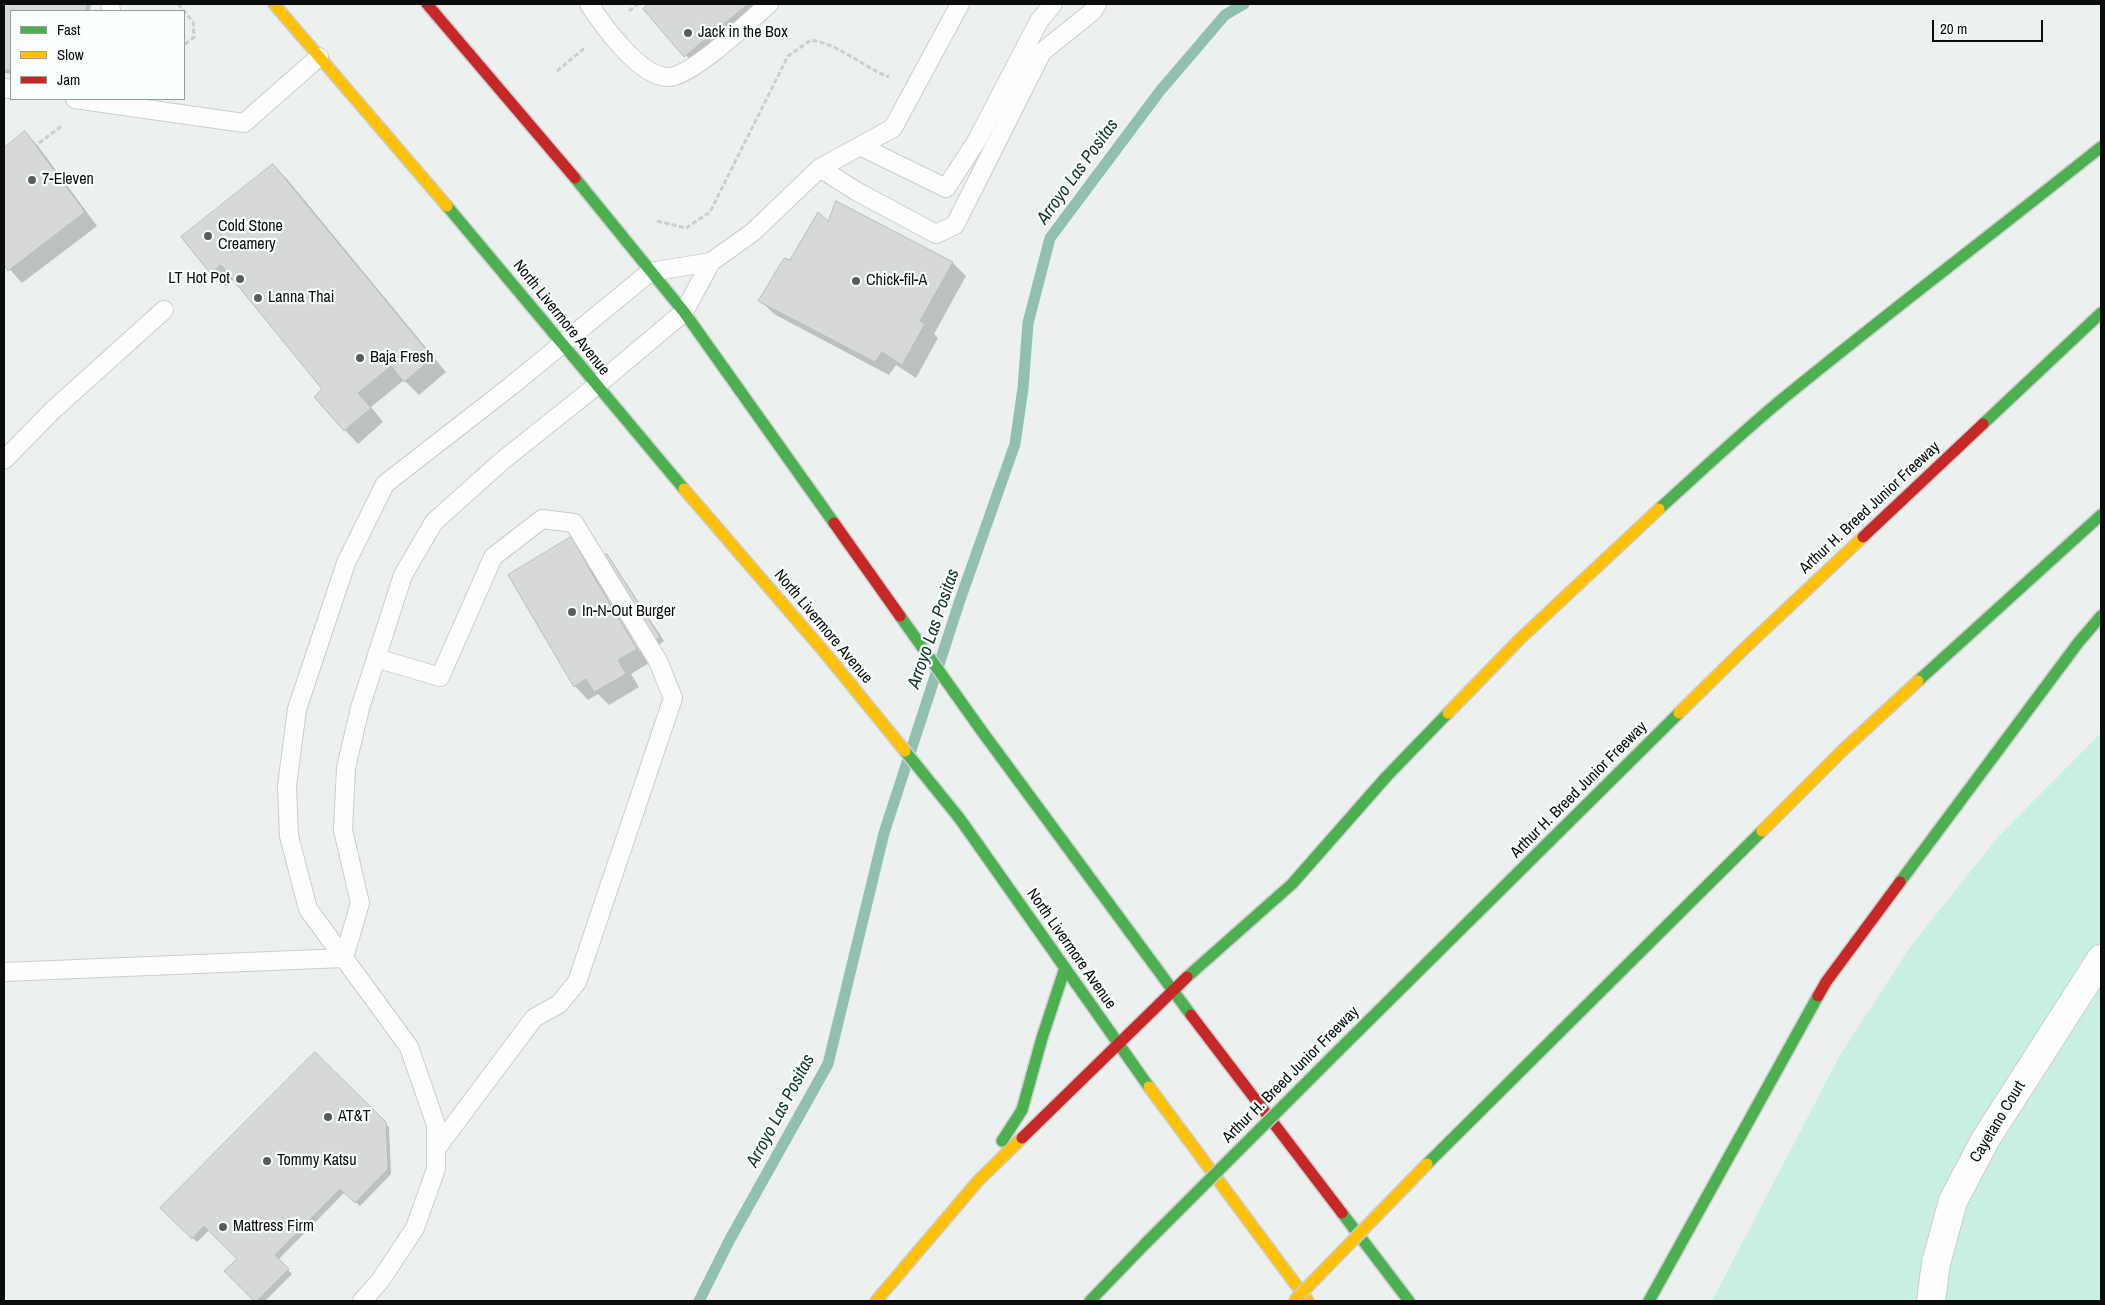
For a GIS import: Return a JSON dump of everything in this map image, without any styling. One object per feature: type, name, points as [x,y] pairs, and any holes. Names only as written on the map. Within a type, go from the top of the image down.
[{"type":"main road","name":"North Livermore Avenue","points":[[274,4],[563,343],[596,386],[826,654],[960,819],[1117,1044],[1308,1301]]},
{"type":"main road","points":[[427,4],[553,152],[684,312],[981,730],[1172,990],[1409,1301]]},
{"type":"main road","points":[[876,1301],[978,1181],[1172,990],[1292,884],[1387,776],[1514,646],[1656,511],[1779,402],[1971,248],[2025,208],[2101,147]]},
{"type":"main road","name":"Arthur H. Breed Junior Freeway","points":[[1090,1301],[1338,1051],[1745,648],[2101,313]]},
{"type":"main road","points":[[1294,1301],[1427,1164],[1841,752],[2101,515]]},
{"type":"main road","points":[[1649,1301],[1826,982],[2078,642],[2101,616]]},
{"type":"main road","points":[[978,1181],[1022,1110],[1042,1038],[1065,968]]},
{"type":"street","name":"Cayetano Court","points":[[1931,1301],[1936,1263],[1953,1202],[1985,1140],[2101,959]]},
{"type":"lane","points":[[589,4],[641,67],[656,75],[670,77],[685,72],[704,59],[769,4]]},
{"type":"lane","points":[[344,958],[360,903],[343,830],[346,768],[360,708],[403,575],[434,522],[502,461],[596,386],[684,312],[711,262],[753,232],[820,168],[862,147],[893,128],[960,4]]},
{"type":"lane","points":[[862,147],[946,188],[976,142],[1038,22],[1053,4]]},
{"type":"lane","points":[[820,168],[856,191],[936,234],[955,225],[1042,52],[1093,11],[1097,4]]},
{"type":"lane","points":[[89,100],[118,102],[244,123],[319,57]]},
{"type":"lane","points":[[362,1301],[380,1280],[415,1228],[436,1168],[436,1125],[409,1047],[308,908],[289,836],[287,786],[297,709],[346,563],[385,484],[511,386],[650,272],[711,262]]},
{"type":"lane","points":[[4,460],[53,410],[164,310]]},
{"type":"lane","points":[[376,658],[440,677],[493,557],[542,519],[574,523],[658,661],[673,698],[576,982],[559,1004],[534,1018],[436,1148]]},
{"type":"lane","points":[[4,972],[344,958]]},
{"type":"path","points":[[185,12],[193,22],[194,37],[185,44]]},
{"type":"path","points":[[657,221],[686,228],[710,212],[788,56],[811,40],[822,42],[878,72],[897,79]]},
{"type":"green space","points":[[2101,733],[2101,1301],[1712,1301],[1840,1055],[1911,946],[1999,836]]},
{"type":"building","points":[[4,4],[87,4],[86,10],[10,10],[10,70],[4,70]]},
{"type":"building","name":"Jack in the Box","points":[[648,4],[748,4],[684,57],[643,9]]},
{"type":"building","name":"7-Eleven","points":[[25,131],[85,212],[8,271],[4,265],[4,148]]},
{"type":"building","points":[[273,164],[433,358],[404,382],[391,366],[358,393],[371,408],[344,431],[314,397],[322,389],[221,265],[210,273],[181,237]]},
{"type":"building","name":"Chick-fil-A","points":[[836,201],[953,262],[920,321],[925,324],[902,365],[882,352],[875,362],[758,301],[784,258],[790,260],[818,212],[828,221]]},
{"type":"building","name":"In-N-Out Burger","points":[[571,537],[637,649],[618,660],[626,674],[594,692],[586,679],[574,687],[508,575]]},
{"type":"building","points":[[607,554],[660,637],[639,652],[588,567]]},
{"type":"building","points":[[315,1052],[386,1122],[388,1169],[355,1203],[340,1189],[275,1255],[289,1269],[257,1301],[254,1301],[224,1271],[237,1259],[204,1226],[192,1239],[160,1208]]},
{"type":"waterway","name":"Arroyo Las Positas","points":[[699,1301],[729,1241],[828,1064],[884,833],[960,600],[1015,444],[1023,388],[1028,323],[1050,238],[1160,91],[1225,15],[1244,4]]},
{"type":"traffic: fast","points":[[1659,509],[1780,401],[2101,147]]},
{"type":"traffic: fast","points":[[575,178],[684,312],[834,523]]},
{"type":"traffic: fast","points":[[447,206],[684,489]]},
{"type":"traffic: fast","points":[[1983,424],[2101,313]]},
{"type":"traffic: fast","points":[[1918,681],[2101,515]]},
{"type":"traffic: fast","points":[[900,616],[981,730],[1191,1015]]},
{"type":"traffic: fast","points":[[1900,882],[2078,643],[2101,616]]},
{"type":"traffic: fast","points":[[1187,977],[1292,884],[1387,776],[1448,713]]},
{"type":"traffic: fast","points":[[1338,1051],[1679,713]]},
{"type":"traffic: fast","points":[[905,751],[960,819],[1149,1087]]},
{"type":"traffic: fast","points":[[1427,1164],[1762,831]]},
{"type":"traffic: fast","points":[[1002,1141],[1022,1110],[1042,1038],[1065,968]]},
{"type":"traffic: fast","points":[[1649,1301],[1818,996]]},
{"type":"traffic: fast","points":[[1146,1243],[1338,1051]]},
{"type":"traffic: fast","points":[[1342,1213],[1409,1301]]},
{"type":"traffic: fast","points":[[1090,1301],[1146,1243]]},
{"type":"traffic: slow","points":[[274,4],[447,206]]},
{"type":"traffic: slow","points":[[684,489],[826,654],[905,751]]},
{"type":"traffic: slow","points":[[1448,713],[1520,639],[1659,509]]},
{"type":"traffic: slow","points":[[1679,713],[1863,537]]},
{"type":"traffic: slow","points":[[1762,831],[1841,752],[1918,681]]},
{"type":"traffic: slow","points":[[1149,1087],[1308,1301]]},
{"type":"traffic: slow","points":[[876,1301],[978,1181],[1022,1138]]},
{"type":"traffic: slow","points":[[1294,1301],[1427,1164]]},
{"type":"traffic: jam","points":[[427,4],[575,178]]},
{"type":"traffic: jam","points":[[1863,537],[1983,424]]},
{"type":"traffic: jam","points":[[834,523],[900,616]]},
{"type":"traffic: jam","points":[[1818,996],[1826,982],[1900,882]]},
{"type":"traffic: jam","points":[[1022,1138],[1187,977]]},
{"type":"traffic: jam","points":[[1191,1015],[1342,1213]]},
{"type":"place","name":"Jack in the Box","points":[[688,33]]},
{"type":"place","name":"7-Eleven","points":[[32,180]]},
{"type":"place","name":"Cold Stone Creamery","points":[[208,236]]},
{"type":"place","name":"LT Hot Pot","points":[[240,279]]},
{"type":"place","name":"Chick-fil-A","points":[[856,281]]},
{"type":"place","name":"Lanna Thai","points":[[258,298]]},
{"type":"place","name":"Baja Fresh","points":[[360,358]]},
{"type":"place","name":"In-N-Out Burger","points":[[572,612]]},
{"type":"place","name":"AT&T","points":[[328,1117]]},
{"type":"place","name":"Tommy Katsu","points":[[267,1161]]},
{"type":"place","name":"Mattress Firm","points":[[223,1227]]}]
